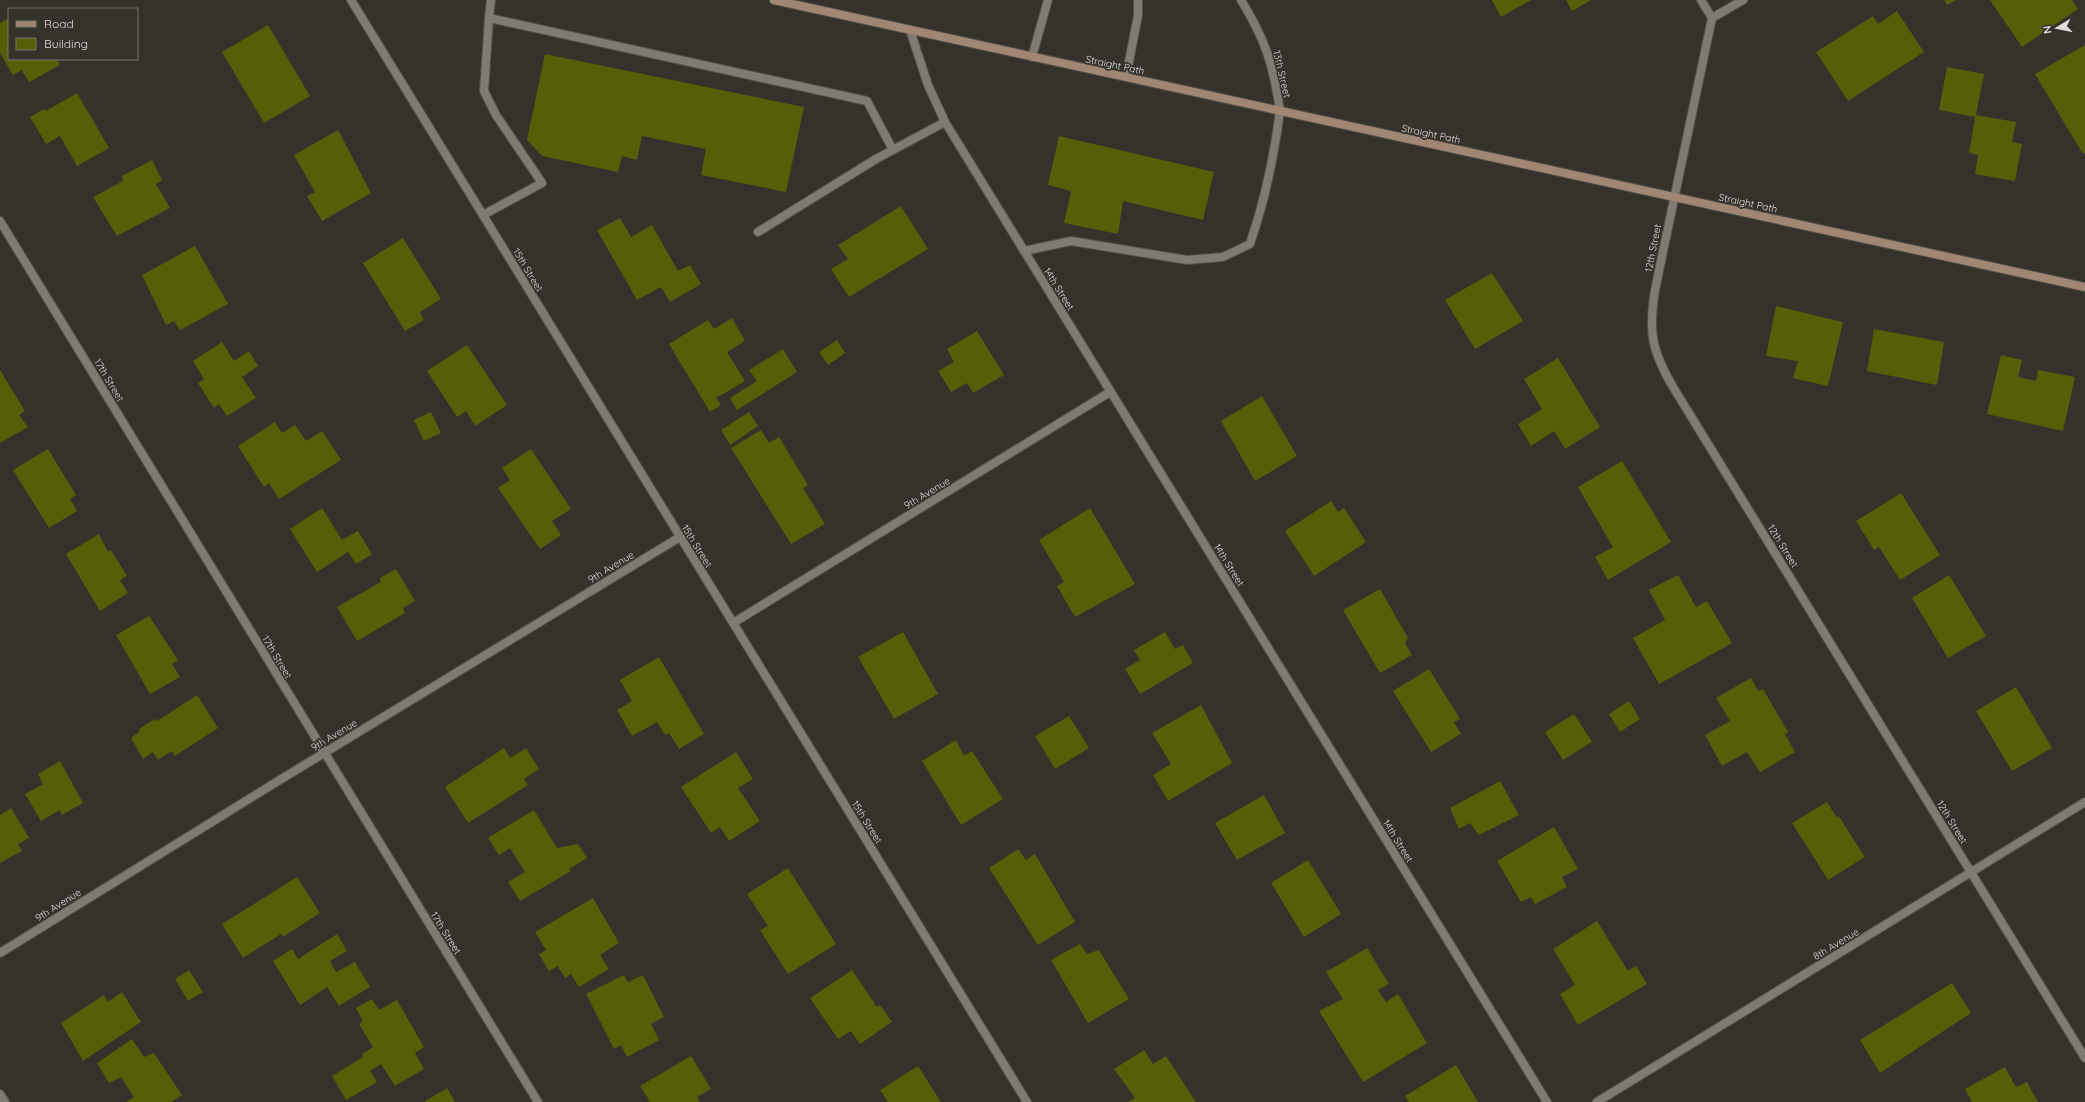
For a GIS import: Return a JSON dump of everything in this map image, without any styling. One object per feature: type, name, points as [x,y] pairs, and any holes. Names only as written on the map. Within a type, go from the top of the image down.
[{"type":"main road","name":"Straight Path","points":[[774,0],[2085,287]]},
{"type":"street","name":"15th Street","points":[[351,0],[1027,1102]]},
{"type":"street","points":[[483,215],[542,183],[496,116],[484,91],[491,0]]},
{"type":"street","points":[[1032,57],[1048,0]]},
{"type":"street","points":[[1126,77],[1138,15],[1138,0]]},
{"type":"street","name":"13th Street","points":[[1024,251],[1071,241],[1187,260],[1223,257],[1250,244],[1262,209],[1274,158],[1280,111],[1271,60],[1254,21],[1241,0]]},
{"type":"street","points":[[1701,0],[1712,18],[1743,0]]},
{"type":"street","points":[[489,18],[867,102],[893,150]]},
{"type":"street","name":"12th Street","points":[[1712,18],[1652,306],[1652,340],[1656,354],[1673,388],[2085,1058]]},
{"type":"street","name":"14th Street","points":[[910,30],[928,86],[945,122],[1547,1102]]},
{"type":"street","points":[[758,232],[893,150],[945,122]]},
{"type":"street","name":"17th Street","points":[[0,221],[538,1102]]},
{"type":"street","name":"9th Avenue","points":[[733,623],[1110,392]]},
{"type":"street","name":"9th Avenue","points":[[0,953],[324,753],[680,537]]},
{"type":"street","name":"8th Avenue","points":[[1597,1102],[2085,802]]},
{"type":"street","points":[[0,1094],[5,1102]]},
{"type":"building","points":[[1492,0],[1531,0],[1501,17]]},
{"type":"building","points":[[1566,0],[1591,0],[1572,11]]},
{"type":"building","points":[[1944,0],[1956,0],[1947,5]]},
{"type":"building","points":[[1990,0],[2072,0],[2078,9],[2022,47]]},
{"type":"building","points":[[1897,11],[1924,52],[1848,101],[1816,52],[1873,16],[1878,24]]},
{"type":"building","points":[[8,19],[8,60],[58,60],[60,65],[29,82],[22,70],[13,75],[0,53],[0,23]]},
{"type":"building","points":[[268,25],[310,96],[264,123],[222,52]]},
{"type":"building","points":[[2085,45],[2085,153],[2083,154],[2035,74]]},
{"type":"building","points":[[545,54],[804,107],[786,192],[701,175],[706,149],[642,136],[637,160],[622,156],[618,172],[542,156],[527,140]]},
{"type":"building","points":[[1947,67],[1984,74],[1976,115],[2016,122],[2012,142],[2022,144],[2015,181],[1975,174],[1978,155],[1969,153],[1975,117],[1939,110]]},
{"type":"building","points":[[77,93],[109,148],[77,166],[60,136],[46,144],[30,117],[44,109],[46,111]]},
{"type":"building","points":[[338,130],[371,193],[322,221],[307,196],[315,192],[294,155]]},
{"type":"building","points":[[1059,136],[1214,172],[1203,220],[1123,201],[1118,234],[1064,223],[1071,191],[1048,185]]},
{"type":"building","points":[[152,160],[162,180],[156,184],[170,208],[117,236],[93,197],[123,181],[122,176]]},
{"type":"building","points":[[901,206],[928,249],[849,297],[831,269],[848,259],[838,245]]},
{"type":"building","points":[[620,218],[631,237],[652,225],[678,271],[690,265],[701,284],[670,302],[661,287],[637,300],[597,230]]},
{"type":"building","points":[[403,238],[441,299],[420,312],[424,320],[405,331],[363,263]]},
{"type":"building","points":[[195,246],[228,304],[180,330],[174,321],[166,325],[142,275]]},
{"type":"building","points":[[1492,273],[1523,321],[1475,349],[1445,300]]},
{"type":"building","points":[[1776,306],[1843,322],[1828,386],[1793,378],[1798,361],[1766,356]]},
{"type":"building","points":[[732,318],[745,341],[727,352],[745,381],[716,398],[721,405],[710,412],[669,344],[708,320],[714,329]]},
{"type":"building","points":[[1874,329],[1944,342],[1937,385],[1867,371]]},
{"type":"building","points":[[977,331],[1004,375],[973,393],[967,383],[951,392],[938,371],[954,362],[947,349]]},
{"type":"building","points":[[837,340],[845,353],[828,365],[819,352]]},
{"type":"building","points":[[222,342],[234,361],[249,351],[258,366],[242,377],[256,398],[227,416],[219,404],[214,408],[198,383],[204,379],[193,361]]},
{"type":"building","points":[[467,345],[507,405],[475,426],[466,411],[457,417],[427,371]]},
{"type":"building","points":[[783,349],[797,372],[737,410],[730,398],[757,381],[749,370]]},
{"type":"building","points":[[2001,355],[2022,360],[2018,377],[2036,381],[2038,370],[2075,377],[2063,431],[1987,414]]},
{"type":"building","points":[[1558,358],[1600,427],[1565,449],[1554,431],[1531,446],[1518,424],[1542,409],[1524,379]]},
{"type":"building","points":[[0,370],[25,411],[19,415],[28,427],[0,443]]},
{"type":"building","points":[[1262,396],[1297,456],[1255,481],[1221,421]]},
{"type":"building","points":[[431,412],[441,433],[424,441],[414,420]]},
{"type":"building","points":[[749,412],[758,426],[730,445],[721,430]]},
{"type":"building","points":[[275,422],[282,433],[295,425],[306,441],[322,431],[341,460],[279,499],[269,483],[264,487],[238,446]]},
{"type":"building","points":[[761,430],[769,443],[779,437],[808,485],[803,488],[825,524],[791,544],[731,448]]},
{"type":"building","points":[[48,449],[76,495],[70,499],[77,511],[49,528],[13,470]]},
{"type":"building","points":[[531,449],[571,509],[552,521],[561,535],[540,549],[498,488],[510,480],[502,468]]},
{"type":"building","points":[[1622,461],[1671,542],[1608,580],[1595,557],[1613,547],[1578,487]]},
{"type":"building","points":[[1901,493],[1940,555],[1900,580],[1879,547],[1874,550],[1856,521]]},
{"type":"building","points":[[1331,501],[1338,512],[1344,508],[1366,542],[1314,576],[1285,531]]},
{"type":"building","points":[[322,508],[342,540],[358,531],[372,554],[356,564],[348,552],[317,572],[290,529]]},
{"type":"building","points":[[1090,508],[1135,584],[1075,617],[1057,586],[1064,582],[1039,540]]},
{"type":"building","points":[[99,534],[108,552],[111,550],[127,576],[120,580],[128,593],[100,611],[66,554]]},
{"type":"building","points":[[396,569],[415,601],[403,608],[405,613],[357,641],[337,607],[381,582],[380,578]]},
{"type":"building","points":[[1678,575],[1696,607],[1707,601],[1732,643],[1659,684],[1633,638],[1665,620],[1649,590]]},
{"type":"building","points":[[1949,575],[1986,636],[1948,658],[1912,598]]},
{"type":"building","points":[[1380,589],[1408,638],[1405,643],[1412,655],[1380,673],[1343,610]]},
{"type":"building","points":[[149,616],[178,660],[172,664],[180,677],[150,694],[116,635]]},
{"type":"building","points":[[903,632],[938,694],[894,719],[858,657]]},
{"type":"building","points":[[1165,632],[1175,649],[1183,645],[1193,663],[1140,694],[1125,669],[1140,660],[1134,650]]},
{"type":"building","points":[[659,657],[704,734],[679,749],[669,733],[665,735],[657,722],[632,736],[617,710],[632,701],[620,680]]},
{"type":"building","points":[[1429,669],[1460,719],[1454,722],[1461,734],[1431,752],[1393,691]]},
{"type":"building","points":[[1751,678],[1758,691],[1763,689],[1788,732],[1785,734],[1795,752],[1760,772],[1747,752],[1722,766],[1705,735],[1730,721],[1716,698]]},
{"type":"building","points":[[2016,687],[2052,748],[2012,771],[1976,711]]},
{"type":"building","points":[[197,695],[218,728],[175,756],[172,751],[158,760],[153,752],[143,759],[131,738],[140,731],[139,729],[155,719],[157,721]]},
{"type":"building","points":[[1629,701],[1640,719],[1620,732],[1609,714]]},
{"type":"building","points":[[1201,705],[1232,763],[1168,801],[1153,775],[1171,764],[1152,733]]},
{"type":"building","points":[[1574,714],[1592,742],[1563,760],[1545,732]]},
{"type":"building","points":[[1069,716],[1089,748],[1055,769],[1035,736]]},
{"type":"building","points":[[956,740],[964,756],[972,751],[1003,799],[961,825],[922,761]]},
{"type":"building","points":[[504,748],[510,758],[526,748],[539,769],[524,779],[528,785],[468,823],[445,787]]},
{"type":"building","points":[[736,752],[753,779],[738,788],[760,821],[729,841],[720,827],[711,833],[681,787]]},
{"type":"building","points":[[60,761],[83,803],[62,815],[60,810],[41,821],[25,794],[43,784],[38,774]]},
{"type":"building","points":[[1500,781],[1519,815],[1479,835],[1470,823],[1459,829],[1450,808]]},
{"type":"building","points":[[1264,795],[1285,833],[1237,860],[1215,823]]},
{"type":"building","points":[[1827,802],[1837,818],[1838,815],[1865,857],[1828,880],[1792,823]]},
{"type":"building","points":[[11,808],[29,838],[18,844],[22,851],[0,863],[0,815]]},
{"type":"building","points":[[534,810],[557,848],[578,844],[587,858],[569,869],[571,871],[520,901],[508,882],[525,872],[510,848],[499,855],[488,838]]},
{"type":"building","points":[[1554,827],[1578,869],[1562,877],[1567,887],[1535,904],[1531,897],[1521,902],[1497,861]]},
{"type":"building","points":[[1018,849],[1026,860],[1035,854],[1075,922],[1038,945],[989,868]]},
{"type":"building","points":[[1308,860],[1341,914],[1304,937],[1271,883]]},
{"type":"building","points":[[788,868],[836,944],[788,974],[760,930],[768,926],[747,894]]},
{"type":"building","points":[[297,877],[320,913],[283,937],[281,934],[243,958],[222,924]]},
{"type":"building","points":[[593,898],[619,943],[600,955],[609,969],[579,987],[571,974],[565,978],[558,966],[549,971],[539,954],[546,950],[535,932]]},
{"type":"building","points":[[1597,921],[1628,971],[1636,966],[1647,984],[1578,1025],[1560,994],[1575,985],[1553,949]]},
{"type":"building","points":[[337,934],[347,951],[330,961],[336,972],[355,962],[370,987],[339,1006],[327,987],[300,1005],[273,961],[292,949],[298,959]]},
{"type":"building","points":[[1080,944],[1087,954],[1099,950],[1129,999],[1088,1023],[1051,960]]},
{"type":"building","points":[[1367,948],[1389,984],[1378,990],[1386,1002],[1398,994],[1427,1043],[1363,1082],[1319,1011],[1343,999],[1326,972]]},
{"type":"building","points":[[189,970],[203,992],[188,1001],[175,979]]},
{"type":"building","points":[[852,970],[877,1007],[880,1005],[892,1022],[860,1044],[851,1031],[838,1039],[810,998]]},
{"type":"building","points":[[624,975],[628,982],[643,975],[664,1017],[651,1024],[659,1040],[627,1057],[621,1045],[614,1049],[586,994]]},
{"type":"building","points":[[1952,983],[1971,1013],[1880,1073],[1860,1040]]},
{"type":"building","points":[[122,992],[141,1022],[83,1061],[61,1023],[104,995],[108,1002]]},
{"type":"building","points":[[372,999],[379,1010],[397,1000],[424,1047],[415,1053],[424,1069],[395,1086],[381,1064],[370,1071],[377,1082],[346,1100],[332,1076],[363,1057],[362,1054],[373,1047],[359,1024],[363,1021],[356,1008]]},
{"type":"building","points":[[132,1039],[144,1057],[154,1053],[182,1095],[171,1102],[126,1102],[134,1097],[121,1077],[109,1083],[97,1063]]},
{"type":"building","points":[[1144,1050],[1153,1064],[1166,1056],[1196,1102],[1128,1102],[1135,1098],[1114,1069]]},
{"type":"building","points":[[691,1056],[711,1089],[697,1097],[700,1102],[650,1102],[640,1086]]},
{"type":"building","points":[[1456,1065],[1478,1102],[1409,1102],[1405,1096]]},
{"type":"building","points":[[918,1066],[941,1102],[888,1102],[880,1090]]},
{"type":"building","points":[[2005,1067],[2016,1087],[2027,1082],[2038,1102],[1972,1102],[1965,1089]]},
{"type":"building","points":[[447,1088],[455,1102],[424,1102]]}]
